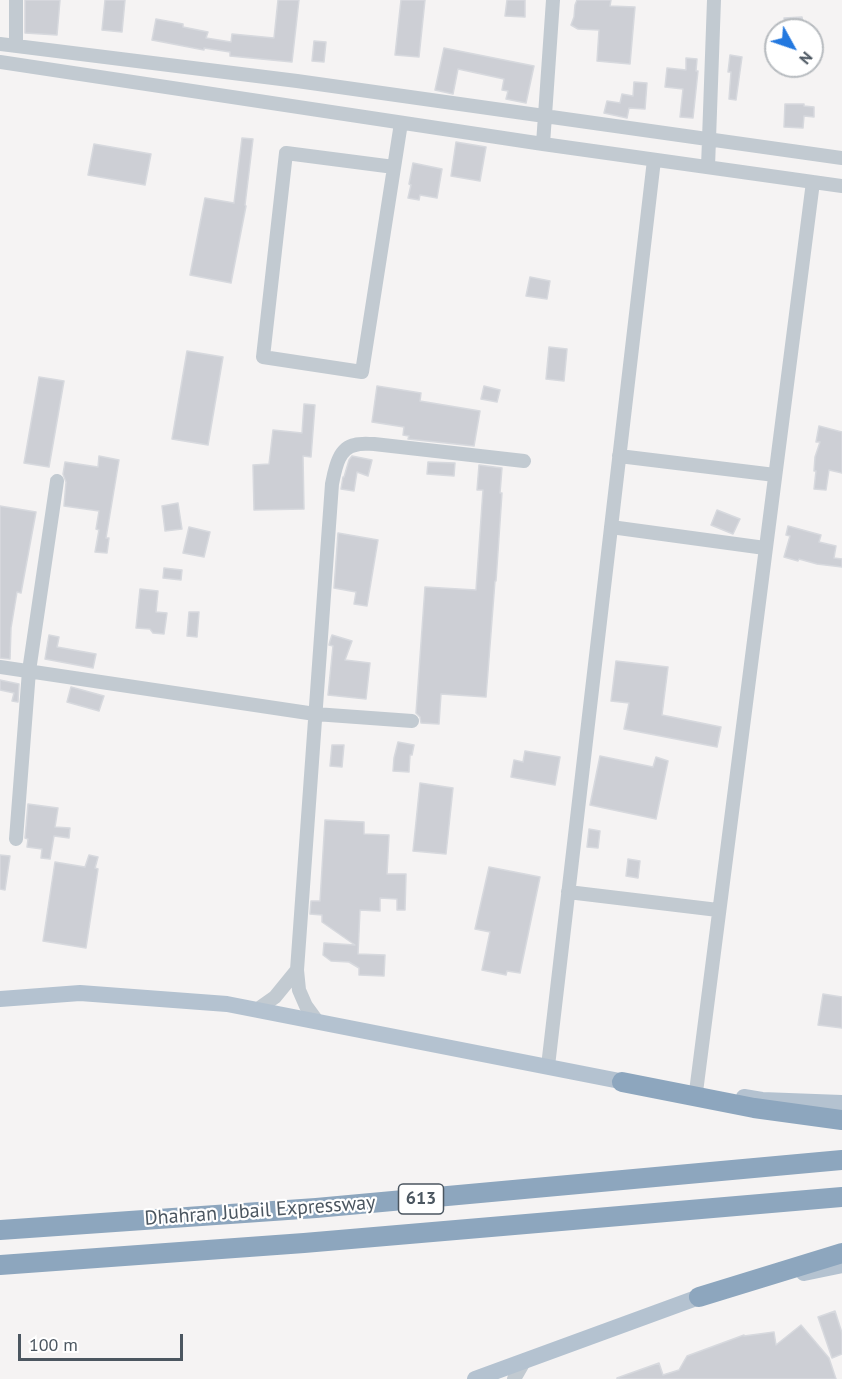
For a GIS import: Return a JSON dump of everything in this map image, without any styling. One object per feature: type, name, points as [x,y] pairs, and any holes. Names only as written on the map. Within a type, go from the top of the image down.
[{"type":"highway","points":[[622,1082],[754,1108],[842,1120]]},
{"type":"highway","name":"Dhahran Jubail Expressway","points":[[0,1230],[315,1208],[842,1160]]},
{"type":"highway","name":"Dhahran Jubail Expressway","points":[[0,1265],[304,1243],[842,1197]]},
{"type":"highway","points":[[699,1297],[842,1253]]},
{"type":"main road","points":[[0,999],[80,993],[227,1004],[622,1082],[762,1100],[842,1103]]},
{"type":"main road","points":[[475,1379],[699,1297],[842,1264]]},
{"type":"street","points":[[16,0],[16,46]]},
{"type":"street","points":[[543,144],[553,0]]},
{"type":"street","points":[[708,167],[714,0]]},
{"type":"street","points":[[0,44],[297,81],[842,158]]},
{"type":"street","points":[[0,62],[543,144],[842,186]]},
{"type":"street","points":[[394,167],[286,153],[263,357],[362,372],[401,123]]},
{"type":"street","points":[[548,1066],[654,160]]},
{"type":"street","points":[[696,1092],[813,182]]},
{"type":"street","points":[[317,1021],[306,1006],[299,990],[297,969],[332,484],[337,464],[344,451],[354,445],[374,444],[524,461]]},
{"type":"street","points":[[620,456],[775,475]]},
{"type":"street","points":[[16,839],[29,671],[57,481]]},
{"type":"street","points":[[611,527],[765,548]]},
{"type":"street","points":[[0,667],[315,714],[412,721]]},
{"type":"street","points":[[568,892],[718,910]]},
{"type":"street","points":[[258,1009],[275,997],[297,969]]},
{"type":"street","points":[[514,1379],[525,1360]]},
{"type":"building","points":[[25,0],[60,0],[57,35],[25,33]]},
{"type":"building","points":[[105,0],[125,0],[122,32],[102,30]]},
{"type":"building","points":[[278,0],[299,0],[292,62],[230,56],[230,52],[204,48],[204,50],[152,40],[156,19],[208,32],[206,38],[231,42],[232,34],[274,38]]},
{"type":"building","points":[[401,0],[425,0],[419,57],[395,55]]},
{"type":"building","points":[[507,0],[525,0],[525,17],[505,16]]},
{"type":"building","points":[[577,0],[611,0],[610,6],[635,7],[630,64],[597,61],[599,30],[578,29],[571,25]]},
{"type":"building","points":[[314,41],[326,42],[324,62],[312,61]]},
{"type":"building","points":[[444,48],[534,66],[526,103],[506,99],[508,91],[502,90],[504,79],[458,69],[453,94],[435,90]]},
{"type":"building","points":[[730,55],[742,57],[736,100],[729,99]]},
{"type":"building","points":[[686,58],[697,59],[696,71],[698,71],[693,118],[680,117],[683,89],[665,87],[667,68],[686,70]]},
{"type":"building","points":[[634,82],[647,83],[645,109],[629,108],[627,118],[604,113],[607,101],[620,103],[622,94],[633,96]]},
{"type":"building","points":[[785,104],[804,104],[804,106],[814,107],[814,117],[804,116],[803,128],[784,127]]},
{"type":"building","points":[[242,138],[253,139],[246,206],[231,283],[190,275],[205,198],[234,203]]},
{"type":"building","points":[[456,142],[486,147],[480,181],[451,176]]},
{"type":"building","points":[[94,144],[151,154],[145,185],[88,175]]},
{"type":"building","points":[[413,163],[442,169],[437,198],[420,195],[419,200],[408,198]]},
{"type":"building","points":[[530,277],[550,281],[547,299],[526,296]]},
{"type":"building","points":[[549,347],[567,349],[564,381],[546,379]]},
{"type":"building","points":[[187,351],[223,357],[208,445],[172,439]]},
{"type":"building","points":[[39,377],[64,381],[49,467],[24,463]]},
{"type":"building","points":[[377,386],[421,393],[420,401],[480,411],[474,446],[408,439],[409,436],[403,435],[404,427],[372,422]]},
{"type":"building","points":[[484,386],[500,390],[497,402],[481,399]]},
{"type":"building","points":[[304,404],[315,405],[311,457],[303,456],[304,509],[254,510],[253,465],[269,464],[273,430],[302,433]]},
{"type":"building","points":[[819,426],[842,432],[842,473],[829,470],[826,490],[814,489],[815,457],[820,442],[816,442]]},
{"type":"building","points":[[99,456],[119,460],[106,538],[109,538],[107,553],[95,552],[99,530],[96,529],[99,511],[64,506],[65,462],[98,467]]},
{"type":"building","points":[[352,456],[372,460],[368,476],[357,472],[354,491],[341,489],[343,477]]},
{"type":"building","points":[[428,462],[455,463],[454,476],[427,474]]},
{"type":"building","points":[[479,465],[502,468],[496,581],[486,697],[441,694],[439,724],[421,723],[416,713],[425,587],[476,590],[483,490],[477,490]]},
{"type":"building","points":[[178,503],[182,529],[165,531],[162,506]]},
{"type":"building","points":[[0,506],[36,512],[21,593],[17,592],[11,628],[10,659],[0,658]]},
{"type":"building","points":[[717,510],[740,519],[733,534],[711,525]]},
{"type":"building","points":[[788,526],[821,535],[819,542],[836,546],[834,558],[842,559],[842,567],[784,557],[790,536],[786,535]]},
{"type":"building","points":[[189,527],[210,532],[204,557],[183,553]]},
{"type":"building","points":[[338,533],[378,540],[367,606],[354,604],[356,592],[334,588]]},
{"type":"building","points":[[164,568],[182,570],[181,580],[163,578]]},
{"type":"building","points":[[140,589],[158,591],[156,612],[167,613],[164,634],[153,633],[150,629],[136,628]]},
{"type":"building","points":[[189,612],[199,612],[197,637],[187,636]]},
{"type":"building","points":[[49,635],[59,637],[57,647],[96,654],[93,668],[45,659]]},
{"type":"building","points":[[332,635],[352,641],[345,660],[370,663],[366,699],[328,695],[333,646],[329,645]]},
{"type":"building","points":[[616,661],[668,667],[662,715],[721,727],[717,747],[624,729],[629,703],[611,701]]},
{"type":"building","points":[[0,680],[19,684],[18,702],[12,701],[14,693],[0,690]]},
{"type":"building","points":[[71,687],[104,696],[99,711],[67,702]]},
{"type":"building","points":[[398,742],[414,745],[412,755],[410,755],[409,772],[393,771]]},
{"type":"building","points":[[332,745],[344,745],[342,767],[330,766]]},
{"type":"building","points":[[525,751],[560,757],[555,785],[511,777],[514,760],[523,762]]},
{"type":"building","points":[[600,756],[653,767],[656,757],[668,761],[656,819],[590,805]]},
{"type":"building","points":[[420,783],[453,788],[446,854],[413,851]]},
{"type":"building","points":[[28,804],[58,808],[55,827],[70,828],[69,838],[54,836],[50,859],[41,858],[42,849],[27,847],[28,839],[25,838]]},
{"type":"building","points":[[325,820],[364,822],[364,834],[389,835],[387,874],[406,874],[405,910],[397,910],[397,899],[380,898],[380,911],[360,910],[358,954],[385,955],[384,976],[359,975],[359,968],[349,962],[331,961],[323,955],[324,943],[355,945],[322,922],[322,915],[310,914],[311,901],[320,901]]},
{"type":"building","points":[[589,829],[600,831],[598,848],[587,847]]},
{"type":"building","points":[[0,855],[10,856],[5,890],[0,889]]},
{"type":"building","points":[[89,855],[98,857],[95,868],[98,869],[86,948],[43,941],[55,862],[85,867]]},
{"type":"building","points":[[628,859],[640,861],[638,878],[626,876]]},
{"type":"building","points":[[489,867],[540,877],[520,973],[507,971],[506,975],[482,970],[490,932],[475,929]]},
{"type":"building","points":[[823,994],[842,997],[842,1028],[818,1025]]},
{"type":"building","points":[[835,1311],[842,1333],[842,1354],[832,1358],[818,1317]]},
{"type":"building","points":[[801,1325],[829,1358],[836,1379],[617,1379],[659,1363],[663,1375],[679,1370],[687,1356],[744,1335],[774,1332],[776,1345]]}]
